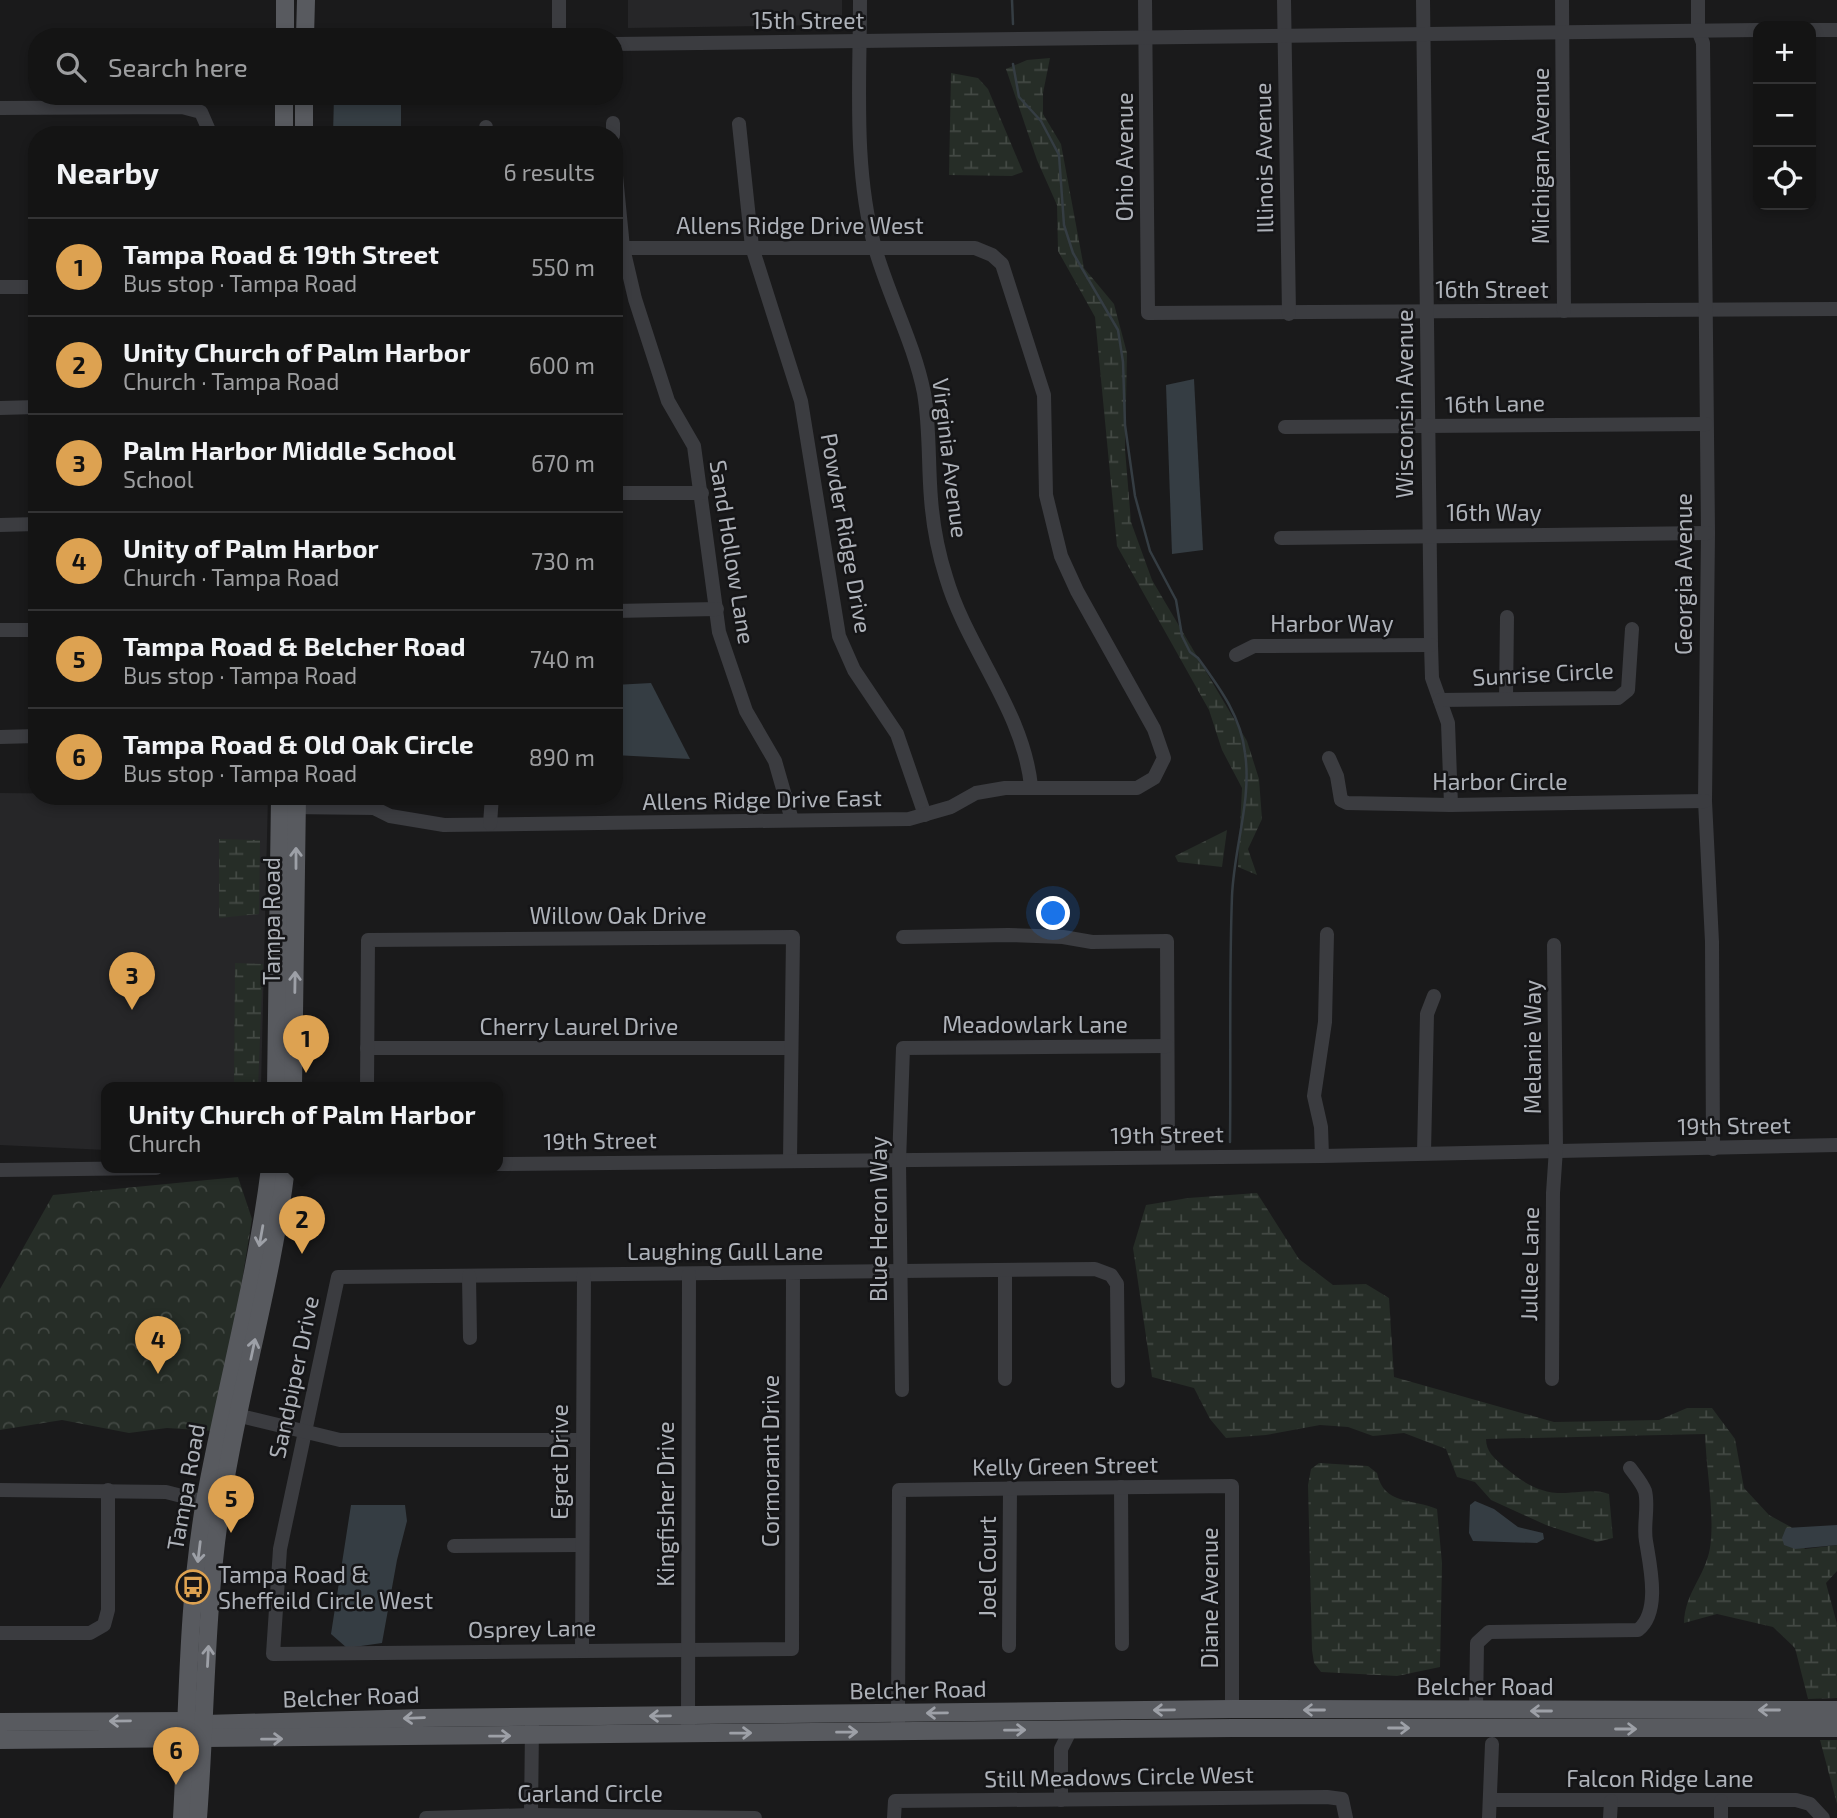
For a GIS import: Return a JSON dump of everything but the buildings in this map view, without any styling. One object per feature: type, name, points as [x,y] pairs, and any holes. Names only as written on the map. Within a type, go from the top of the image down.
[{"type":"main road","points":[[285,0],[285,28]]},
{"type":"main road","points":[[305,28],[306,0]]},
{"type":"main road","points":[[284,105],[284,126]]},
{"type":"main road","points":[[304,105],[304,126]]},
{"type":"main road","name":"Tampa Road","points":[[289,805],[288,938],[293,1082]]},
{"type":"main road","name":"Tampa Road","points":[[276,1082],[288,938]]},
{"type":"main road","name":"Tampa Road","points":[[198,1818],[197,1567],[231,1414],[269,1173]]},
{"type":"main road","name":"Tampa Road","points":[[231,1414],[276,1243],[285,1173]]},
{"type":"main road","name":"Belcher Road","points":[[0,1740],[196,1731],[898,1723],[1232,1709],[1837,1710]]},
{"type":"main road","name":"Belcher Road","points":[[0,1722],[196,1731]]},
{"type":"main road","name":"Belcher Road","points":[[898,1723],[1071,1729],[1837,1728]]},
{"type":"main road","name":"Tampa Road","points":[[182,1818],[196,1731]]},
{"type":"street","points":[[559,0],[559,28]]},
{"type":"street","name":"Virginia Avenue","points":[[860,0],[860,145],[864,195],[875,246],[891,298],[907,333],[924,393],[931,499],[946,578],[969,635],[1019,735],[1029,764],[1031,786]]},
{"type":"street","name":"Ohio Avenue","points":[[1145,0],[1147,313]]},
{"type":"street","name":"Illinois Avenue","points":[[1284,0],[1289,314]]},
{"type":"street","name":"Wisconsin Avenue","points":[[1423,0],[1427,535],[1432,678],[1448,723],[1451,805]]},
{"type":"street","name":"Michigan Avenue","points":[[1562,0],[1564,311]]},
{"type":"street","name":"Georgia Avenue","points":[[1698,0],[1698,30],[1703,43],[1708,533],[1705,801],[1712,942],[1713,1149]]},
{"type":"street","name":"15th Street","points":[[623,44],[1753,30]]},
{"type":"street","points":[[1816,30],[1837,30]]},
{"type":"street","points":[[0,108],[182,107],[201,112],[207,126]]},
{"type":"street","name":"Powder Ridge Drive","points":[[739,124],[752,247],[801,401],[839,636],[854,670],[897,734],[925,815]]},
{"type":"street","name":"Allens Ridge Drive West","points":[[623,248],[875,246],[986,251],[1002,264],[1044,395],[1046,495],[1061,556],[1077,591],[1154,729],[1164,758],[1154,778]]},
{"type":"street","name":"Sand Hollow Lane","points":[[623,264],[668,401],[694,446],[719,632],[730,671],[749,718],[775,761],[792,821]]},
{"type":"street","points":[[0,287],[28,287]]},
{"type":"street","name":"16th Street","points":[[1147,313],[1837,309]]},
{"type":"street","points":[[0,408],[28,407]]},
{"type":"street","name":"16th Lane","points":[[1285,427],[1706,424]]},
{"type":"street","points":[[623,494],[702,493]]},
{"type":"street","points":[[0,525],[28,524]]},
{"type":"street","name":"16th Way","points":[[1281,538],[1708,533]]},
{"type":"street","points":[[623,611],[717,609]]},
{"type":"street","points":[[1506,699],[1507,617]]},
{"type":"street","name":"Sunrise Circle","points":[[1440,700],[1618,698],[1628,690],[1632,629]]},
{"type":"street","points":[[0,630],[28,630]]},
{"type":"street","name":"Harbor Way","points":[[1236,655],[1254,646],[1431,645]]},
{"type":"street","points":[[0,737],[28,736]]},
{"type":"street","name":"Harbor Circle","points":[[1329,758],[1337,776],[1341,800],[1347,803],[1451,805],[1705,801]]},
{"type":"street","name":"Allens Ridge Drive East","points":[[377,805],[390,816],[444,825],[909,819],[951,807],[976,793],[1031,786],[1137,789],[1154,778]]},
{"type":"street","points":[[490,824],[491,805]]},
{"type":"street","points":[[1322,1156],[1321,1127],[1314,1096],[1325,1022],[1327,934]]},
{"type":"street","points":[[903,937],[1022,936],[1063,937],[1092,942],[1167,941],[1168,1156]]},
{"type":"street","name":"Willow Oak Drive","points":[[367,1082],[368,940],[793,937],[790,1160]]},
{"type":"street","name":"Melanie Way","points":[[1554,945],[1556,1149]]},
{"type":"street","points":[[1424,1153],[1427,1014],[1434,996]]},
{"type":"street","name":"Meadowlark Lane","points":[[902,1048],[1167,1046]]},
{"type":"street","name":"Cherry Laurel Drive","points":[[367,1048],[791,1048]]},
{"type":"street","name":"Blue Heron Way","points":[[902,1048],[902,1390]]},
{"type":"street","name":"19th Street","points":[[503,1164],[790,1160],[900,1162],[1837,1145]]},
{"type":"street","name":"Jullee Lane","points":[[1552,1379],[1552,1219],[1556,1149]]},
{"type":"street","points":[[0,1170],[101,1169]]},
{"type":"street","name":"Laughing Gull Lane","points":[[338,1277],[1095,1269],[1111,1275],[1117,1284],[1118,1381]]},
{"type":"street","points":[[1005,1270],[1005,1379]]},
{"type":"street","name":"Cormorant Drive","points":[[792,1649],[793,1273]]},
{"type":"street","name":"Kingfisher Drive","points":[[688,1725],[689,1274]]},
{"type":"street","name":"Egret Drive","points":[[582,1650],[581,1440],[584,1275]]},
{"type":"street","points":[[469,1276],[470,1338]]},
{"type":"street","name":"Sandpiper Drive","points":[[273,1654],[280,1549],[338,1277]]},
{"type":"street","points":[[231,1414],[305,1432],[364,1441],[581,1440]]},
{"type":"street","points":[[1476,1710],[1477,1643],[1489,1632],[1638,1630],[1647,1623],[1651,1607],[1645,1492],[1630,1468]]},
{"type":"street","name":"Kelly Green Street","points":[[898,1723],[899,1490],[1232,1486]]},
{"type":"street","name":"Diane Avenue","points":[[1232,1486],[1232,1709]]},
{"type":"street","points":[[1121,1487],[1122,1644]]},
{"type":"street","name":"Joel Court","points":[[1009,1646],[1010,1488]]},
{"type":"street","points":[[0,1490],[166,1492],[213,1504]]},
{"type":"street","points":[[0,1633],[90,1633],[104,1625],[108,1610],[108,1490]]},
{"type":"street","points":[[454,1546],[581,1545]]},
{"type":"street","name":"Osprey Lane","points":[[273,1654],[792,1649]]},
{"type":"street","points":[[531,1815],[532,1726]]},
{"type":"street","points":[[1060,1800],[1061,1749],[1071,1729]]},
{"type":"street","points":[[1489,1818],[1492,1744]]},
{"type":"street","name":"Still Meadows Circle West","points":[[894,1818],[895,1801],[1342,1799],[1346,1818]]},
{"type":"street","name":"Falcon Ridge Lane","points":[[1490,1801],[1796,1800],[1810,1804],[1823,1818]]},
{"type":"street","points":[[1611,1801],[1611,1818]]},
{"type":"street","points":[[1721,1801],[1721,1818]]},
{"type":"street","name":"Garland Circle","points":[[426,1818],[531,1815],[755,1818]]},
{"type":"shaded area","points":[[628,0],[842,0],[842,25],[628,28]]},
{"type":"shaded area","points":[[334,105],[401,105],[401,126],[333,126]]},
{"type":"shaded area","points":[[1194,379],[1203,550],[1172,554],[1166,385]]},
{"type":"shaded area","points":[[651,683],[690,759],[623,755],[623,685]]},
{"type":"shaded area","points":[[0,793],[28,793],[28,805],[268,805],[261,1082],[101,1082],[101,1150],[0,1145]]},
{"type":"shaded area","points":[[1475,1501],[1494,1509],[1518,1527],[1543,1533],[1544,1539],[1537,1543],[1473,1541],[1469,1533],[1470,1505]]},
{"type":"shaded area","points":[[351,1505],[405,1505],[407,1521],[382,1643],[347,1648],[331,1634]]},
{"type":"shaded area","points":[[1837,1525],[1837,1545],[1795,1549],[1784,1545],[1782,1538],[1786,1528]]},
{"type":"green space","points":[[1050,58],[1043,93],[1043,114],[1061,144],[1084,268],[1114,304],[1127,353],[1125,449],[1131,522],[1152,580],[1247,741],[1259,779],[1262,819],[1248,849],[1257,875],[1238,867],[1242,788],[1222,750],[1209,710],[1117,546],[1095,317],[1058,251],[1057,205],[1037,160],[1006,69],[1027,60]]},
{"type":"green space","points":[[951,73],[978,78],[988,89],[1023,172],[1012,176],[949,175]]},
{"type":"green space","points":[[1227,830],[1222,867],[1178,862],[1175,856]]},
{"type":"green space","points":[[219,839],[260,840],[259,914],[219,918]]},
{"type":"green space","points":[[235,963],[263,964],[258,1082],[234,1082]]},
{"type":"green space","points":[[238,1177],[252,1219],[231,1349],[214,1431],[167,1428],[129,1433],[62,1420],[0,1430],[0,1289],[53,1195]]},
{"type":"green space","points":[[1257,1193],[1299,1259],[1333,1285],[1366,1284],[1389,1298],[1394,1377],[1554,1422],[1659,1420],[1687,1408],[1712,1408],[1735,1439],[1744,1488],[1769,1515],[1791,1527],[1805,1549],[1837,1545],[1837,1571],[1826,1583],[1837,1624],[1837,1698],[1808,1699],[1795,1648],[1773,1627],[1717,1614],[1684,1623],[1691,1593],[1704,1568],[1710,1548],[1711,1506],[1705,1434],[1486,1439],[1489,1451],[1496,1460],[1531,1486],[1556,1493],[1594,1491],[1609,1494],[1613,1538],[1597,1542],[1546,1525],[1491,1500],[1475,1482],[1457,1477],[1446,1449],[1404,1433],[1373,1436],[1348,1427],[1320,1425],[1266,1435],[1226,1438],[1210,1419],[1194,1388],[1152,1377],[1133,1248],[1146,1205],[1188,1198]]},
{"type":"green space","points":[[1319,1463],[1368,1466],[1377,1473],[1381,1484],[1393,1496],[1437,1509],[1442,1563],[1440,1667],[1397,1676],[1321,1672],[1314,1663],[1308,1485],[1311,1469]]},
{"type":"green space","points":[[1820,1740],[1837,1740],[1837,1804]]},
{"type":"waterway","points":[[1012,0],[1013,24]]},
{"type":"waterway","points":[[1013,64],[1019,97],[1041,121],[1059,155],[1064,225],[1073,253],[1118,330],[1123,362],[1125,425],[1135,496],[1150,551],[1176,600],[1182,636],[1190,652],[1198,658],[1228,702],[1243,739],[1246,788],[1232,896],[1230,1142]]},
{"type":"place","name":"Palm Harbor Middle School","points":[[132,1010]]},
{"type":"place","name":"Tampa Road & 19th Street","points":[[306,1073]]},
{"type":"place","name":"Unity Church of Palm Harbor","points":[[302,1254]]},
{"type":"place","name":"Unity of Palm Harbor","points":[[158,1374]]},
{"type":"place","name":"Tampa Road & Belcher Road","points":[[231,1533]]},
{"type":"place","name":"Tampa Road & Sheffeild Circle West","points":[[193,1587]]},
{"type":"place","name":"Tampa Road & Old Oak Circle","points":[[176,1785]]}]
